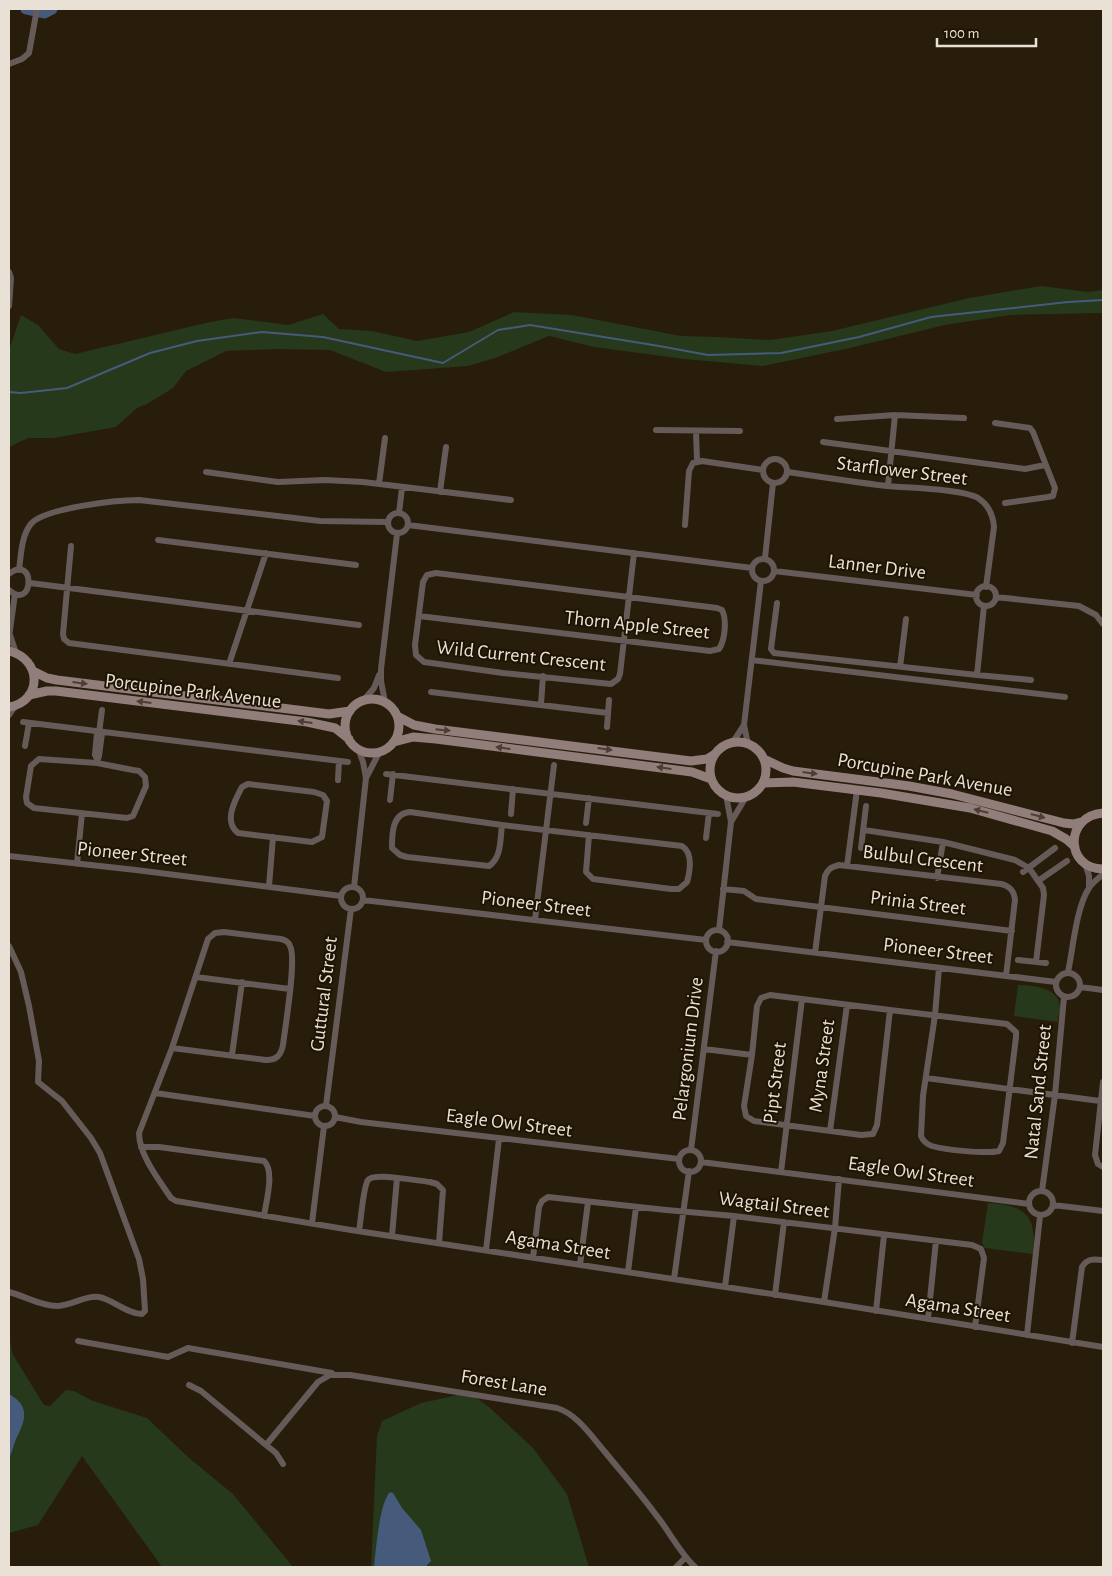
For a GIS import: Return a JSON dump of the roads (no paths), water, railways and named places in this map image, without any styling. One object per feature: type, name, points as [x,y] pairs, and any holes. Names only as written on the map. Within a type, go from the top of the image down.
[{"type":"street","points":[[9,64],[22,59],[29,53],[37,12]]},
{"type":"street","points":[[9,272],[12,278],[9,306]]},
{"type":"street","points":[[888,486],[895,415]]},
{"type":"street","points":[[837,420],[895,415],[964,418]]},
{"type":"street","points":[[995,422],[1030,428],[1055,488],[1052,496],[1005,502]]},
{"type":"street","points":[[656,430],[740,431]]},
{"type":"street","points":[[696,431],[697,461]]},
{"type":"street","points":[[379,484],[385,438]]},
{"type":"street","points":[[823,442],[1025,469],[1045,465]]},
{"type":"street","points":[[440,492],[446,447]]},
{"type":"street","points":[[778,459],[786,465],[788,472],[783,481],[772,483],[764,477],[763,470],[768,461],[778,459]]},
{"type":"street","points":[[685,526],[690,470],[693,463],[697,461],[763,470]]},
{"type":"street","points":[[206,472],[278,482],[339,480],[511,500]]},
{"type":"street","name":"Starflower Street","points":[[788,472],[888,486],[964,493],[978,498],[985,503],[993,518],[994,527],[986,587]]},
{"type":"street","points":[[765,558],[772,483]]},
{"type":"street","points":[[399,513],[402,488]]},
{"type":"street","points":[[19,570],[23,540],[26,531],[32,523],[42,516],[110,501],[139,500],[320,521],[387,522]]},
{"type":"street","points":[[387,522],[391,515],[399,513],[406,517],[408,525],[406,530],[397,534]]},
{"type":"street","points":[[387,522],[390,530],[397,534]]},
{"type":"street","points":[[408,525],[752,568]]},
{"type":"street","points":[[385,702],[381,669],[397,534]]},
{"type":"street","points":[[158,540],[356,565]]},
{"type":"street","points":[[71,546],[63,634],[64,639],[69,643],[338,678]]},
{"type":"street","points":[[229,664],[266,553]]},
{"type":"street","name":"Wild Current Crescent","points":[[630,597],[431,574],[424,578],[422,582],[415,650],[419,659],[424,662],[611,684],[618,679],[620,674],[630,597],[634,553]]},
{"type":"street","points":[[752,568],[758,560],[765,558]]},
{"type":"street","points":[[752,568],[755,578],[761,581],[771,577],[774,571],[773,564],[765,558]]},
{"type":"street","points":[[9,574],[19,570],[26,573],[30,583],[26,591],[19,594],[12,592],[9,636],[13,652],[27,660],[33,671],[34,684],[29,695],[23,702],[12,707],[9,715]]},
{"type":"street","name":"Lanner Drive","points":[[774,571],[977,595]]},
{"type":"street","points":[[748,744],[744,724],[761,581]]},
{"type":"street","points":[[30,583],[359,625]]},
{"type":"street","points":[[986,587],[994,591],[996,597],[990,605],[984,606],[978,602],[977,595],[980,589],[986,587]]},
{"type":"street","name":"Thorn Apple Street","points":[[419,616],[710,652],[719,649],[722,645],[725,618],[722,610],[630,597]]},
{"type":"street","points":[[996,597],[1079,606],[1096,615],[1103,624]]},
{"type":"street","points":[[777,603],[771,649],[774,653],[1030,680]]},
{"type":"street","points":[[977,674],[984,606]]},
{"type":"street","points":[[900,667],[906,619]]},
{"type":"street","points":[[752,660],[1064,697]]},
{"type":"street","points":[[354,887],[366,778],[358,748],[349,739],[347,734],[346,722],[350,711],[363,701],[374,688],[381,669]]},
{"type":"street","name":"Porcupine Park Avenue","points":[[33,671],[47,678],[57,680],[180,696],[330,714],[350,711]]},
{"type":"street","points":[[540,704],[543,676]]},
{"type":"street","name":"Porcupine Park Avenue","points":[[29,695],[56,691],[307,722],[335,728],[349,739]]},
{"type":"street","points":[[431,692],[608,713]]},
{"type":"street","points":[[363,701],[378,700],[385,702],[398,716],[414,725],[434,730],[691,761],[707,760],[720,748],[733,742],[748,744],[760,752],[764,759],[766,767],[763,783],[746,798],[731,822]]},
{"type":"street","points":[[607,727],[609,700]]},
{"type":"street","points":[[97,761],[95,756],[102,710]]},
{"type":"street","points":[[358,748],[370,752],[380,751],[388,747],[394,742],[399,730],[398,716]]},
{"type":"street","points":[[25,746],[26,722],[99,733],[348,762]]},
{"type":"street","points":[[733,742],[744,724]]},
{"type":"street","points":[[394,742],[413,738],[436,739],[692,772],[711,779]]},
{"type":"street","points":[[366,778],[380,751]]},
{"type":"street","points":[[714,754],[710,766],[711,779],[718,790],[735,798],[746,798]]},
{"type":"street","points":[[40,759],[97,761],[139,771],[145,776],[146,786],[133,816],[128,818],[82,813],[34,808],[27,803],[26,797],[31,766],[40,759]]},
{"type":"street","name":"Porcupine Park Avenue","points":[[764,759],[793,771],[918,788],[985,801],[1064,823],[1081,822]]},
{"type":"street","points":[[338,780],[339,761]]},
{"type":"street","points":[[535,920],[554,765]]},
{"type":"street","points":[[390,800],[389,774],[718,814]]},
{"type":"street","name":"Porcupine Park Avenue","points":[[763,783],[793,782],[926,800],[1015,820],[1060,834],[1075,847]]},
{"type":"street","points":[[248,784],[314,792],[323,795],[327,801],[326,816],[323,832],[318,840],[312,842],[273,837],[238,833],[233,829],[230,819],[242,787],[248,784]]},
{"type":"street","points":[[511,814],[513,789]]},
{"type":"street","points":[[847,866],[857,790]]},
{"type":"street","points":[[719,930],[731,822],[726,795]]},
{"type":"street","points":[[586,823],[589,798]]},
{"type":"street","points":[[861,848],[866,806]]},
{"type":"street","points":[[1103,808],[1099,814],[1081,822],[1075,834],[1075,847],[1078,856],[1094,868],[1103,869]]},
{"type":"street","points":[[502,825],[498,857],[489,866],[407,858],[397,854],[392,848],[396,819],[404,812],[449,817],[682,846],[690,856],[686,882],[679,888],[671,889],[593,879],[586,872],[589,835]]},
{"type":"street","points":[[77,864],[82,813]]},
{"type":"street","points":[[706,838],[709,813]]},
{"type":"street","points":[[864,830],[943,842],[1015,860],[1038,881],[1044,895],[1036,962]]},
{"type":"street","points":[[269,886],[273,837]]},
{"type":"street","points":[[938,878],[943,842]]},
{"type":"street","points":[[1026,870],[1055,848]]},
{"type":"street","name":"Pioneer Street","points":[[9,856],[342,896]]},
{"type":"street","points":[[1038,881],[1067,861]]},
{"type":"street","points":[[1068,972],[1078,920],[1089,888],[1089,876],[1085,863]]},
{"type":"street","name":"Bulbul Crescent","points":[[815,953],[826,872],[834,866],[1006,885],[1014,894],[1012,931],[1006,976]]},
{"type":"street","points":[[1089,888],[1103,874]]},
{"type":"street","points":[[354,887],[360,890],[363,900],[357,908],[351,909],[342,903],[342,896],[347,888],[354,887]]},
{"type":"street","name":"Prinia Street","points":[[723,889],[744,891],[756,900],[1012,931]]},
{"type":"street","name":"Pioneer Street","points":[[363,900],[706,940]]},
{"type":"street","name":"Guttural Street","points":[[326,1106],[351,909]]},
{"type":"street","points":[[719,930],[726,936],[727,942],[725,948],[716,951],[710,949],[706,940],[708,933],[719,930]]},
{"type":"street","points":[[172,1048],[266,1060],[278,1058],[283,1045],[290,989],[291,946],[285,940],[224,932],[215,932],[208,939],[172,1048],[140,1129],[141,1147],[159,1147],[262,1160],[268,1166],[270,1173],[264,1216]]},
{"type":"street","name":"Pioneer Street","points":[[727,942],[1056,982]]},
{"type":"street","points":[[9,946],[21,972],[27,998],[39,1061],[38,1082],[62,1101],[91,1138],[100,1153],[139,1259],[143,1279],[145,1311],[142,1314],[136,1313],[107,1299],[96,1297],[54,1306],[23,1298],[9,1292]]},
{"type":"street","name":"Pelargonium Drive","points":[[691,1150],[716,951]]},
{"type":"street","points":[[1018,960],[1046,964]]},
{"type":"street","points":[[890,1010],[876,1130],[873,1134],[830,1131],[754,1121],[746,1116],[744,1106],[757,1006],[761,998],[770,995],[847,1005],[935,1015],[1007,1024],[1016,1032],[1016,1037],[1003,1143],[999,1151],[985,1153],[933,1146],[923,1141],[921,1136],[923,1096],[935,1015],[940,968]]},
{"type":"street","points":[[1068,972],[1076,976],[1080,987],[1076,994],[1064,996],[1058,992],[1056,982],[1060,975],[1068,972]]},
{"type":"street","points":[[196,976],[290,989]]},
{"type":"street","points":[[232,1055],[242,982]]},
{"type":"street","points":[[1080,987],[1103,990]]},
{"type":"street","name":"Natal Sand Street","points":[[1042,1191],[1055,1095],[1064,996]]},
{"type":"street","name":"Pipt Street","points":[[781,1172],[802,999]]},
{"type":"street","name":"Myna Street","points":[[830,1131],[847,1005]]},
{"type":"street","points":[[704,1049],[752,1055]]},
{"type":"street","points":[[926,1078],[1100,1101]]},
{"type":"street","points":[[1103,1082],[1095,1155],[1098,1164],[1103,1167]]},
{"type":"street","points":[[155,1093],[315,1116]]},
{"type":"street","points":[[326,1106],[333,1110],[335,1117],[330,1125],[324,1126],[319,1124],[315,1116],[317,1110],[326,1106]]},
{"type":"street","name":"Eagle Owl Street","points":[[335,1117],[499,1139],[679,1159]]},
{"type":"street","points":[[312,1223],[324,1126]]},
{"type":"street","points":[[486,1250],[499,1139]]},
{"type":"street","name":"Agama Street","points":[[141,1147],[171,1198],[176,1201],[824,1302],[1103,1348]]},
{"type":"street","points":[[691,1150],[700,1156],[701,1162],[697,1169],[689,1171],[680,1165],[679,1159],[683,1152],[691,1150]]},
{"type":"street","name":"Eagle Owl Street","points":[[701,1162],[1028,1204]]},
{"type":"street","points":[[674,1279],[689,1171]]},
{"type":"street","points":[[359,1231],[365,1188],[368,1180],[376,1176],[435,1183],[442,1187],[444,1199],[439,1243]]},
{"type":"street","points":[[392,1236],[397,1178]]},
{"type":"street","points":[[824,1302],[835,1228],[839,1179]]},
{"type":"street","points":[[1042,1191],[1050,1195],[1053,1205],[1048,1214],[1040,1216],[1033,1213],[1028,1204],[1032,1195],[1042,1191]]},
{"type":"street","name":"Wagtail Street","points":[[533,1258],[539,1207],[544,1199],[553,1197],[734,1216],[972,1245],[977,1246],[983,1252],[975,1327]]},
{"type":"street","points":[[580,1265],[588,1202]]},
{"type":"street","points":[[1053,1205],[1103,1211]]},
{"type":"street","points":[[628,1272],[636,1207]]},
{"type":"street","points":[[725,1287],[734,1216]]},
{"type":"street","points":[[1027,1335],[1040,1216]]},
{"type":"street","points":[[774,1295],[784,1222]]},
{"type":"street","points":[[876,1311],[884,1235]]},
{"type":"street","points":[[928,1319],[936,1241]]},
{"type":"street","points":[[1072,1343],[1082,1267],[1092,1258],[1103,1260]]},
{"type":"street","name":"Forest Lane","points":[[78,1341],[168,1357],[188,1348],[565,1411],[584,1428],[641,1496],[659,1518],[685,1558],[695,1567]]},
{"type":"street","points":[[266,1444],[318,1382],[328,1376],[339,1374]]},
{"type":"street","points":[[189,1385],[201,1391],[266,1444],[276,1453],[283,1464]]},
{"type":"street","points":[[676,1567],[685,1558]]},
{"type":"water","points":[[9,1394],[23,1407],[24,1417],[9,1458]]},
{"type":"water","points":[[390,1492],[393,1493],[402,1508],[421,1530],[431,1561],[425,1567],[374,1567],[383,1506]]},
{"type":"waterway","points":[[26,9],[44,13],[52,9]]},
{"type":"waterway","points":[[9,392],[21,393],[67,388],[150,353],[197,341],[262,332],[323,337],[443,363],[498,330],[530,325],[708,355],[781,353],[859,337],[931,317],[1103,300]]}]
